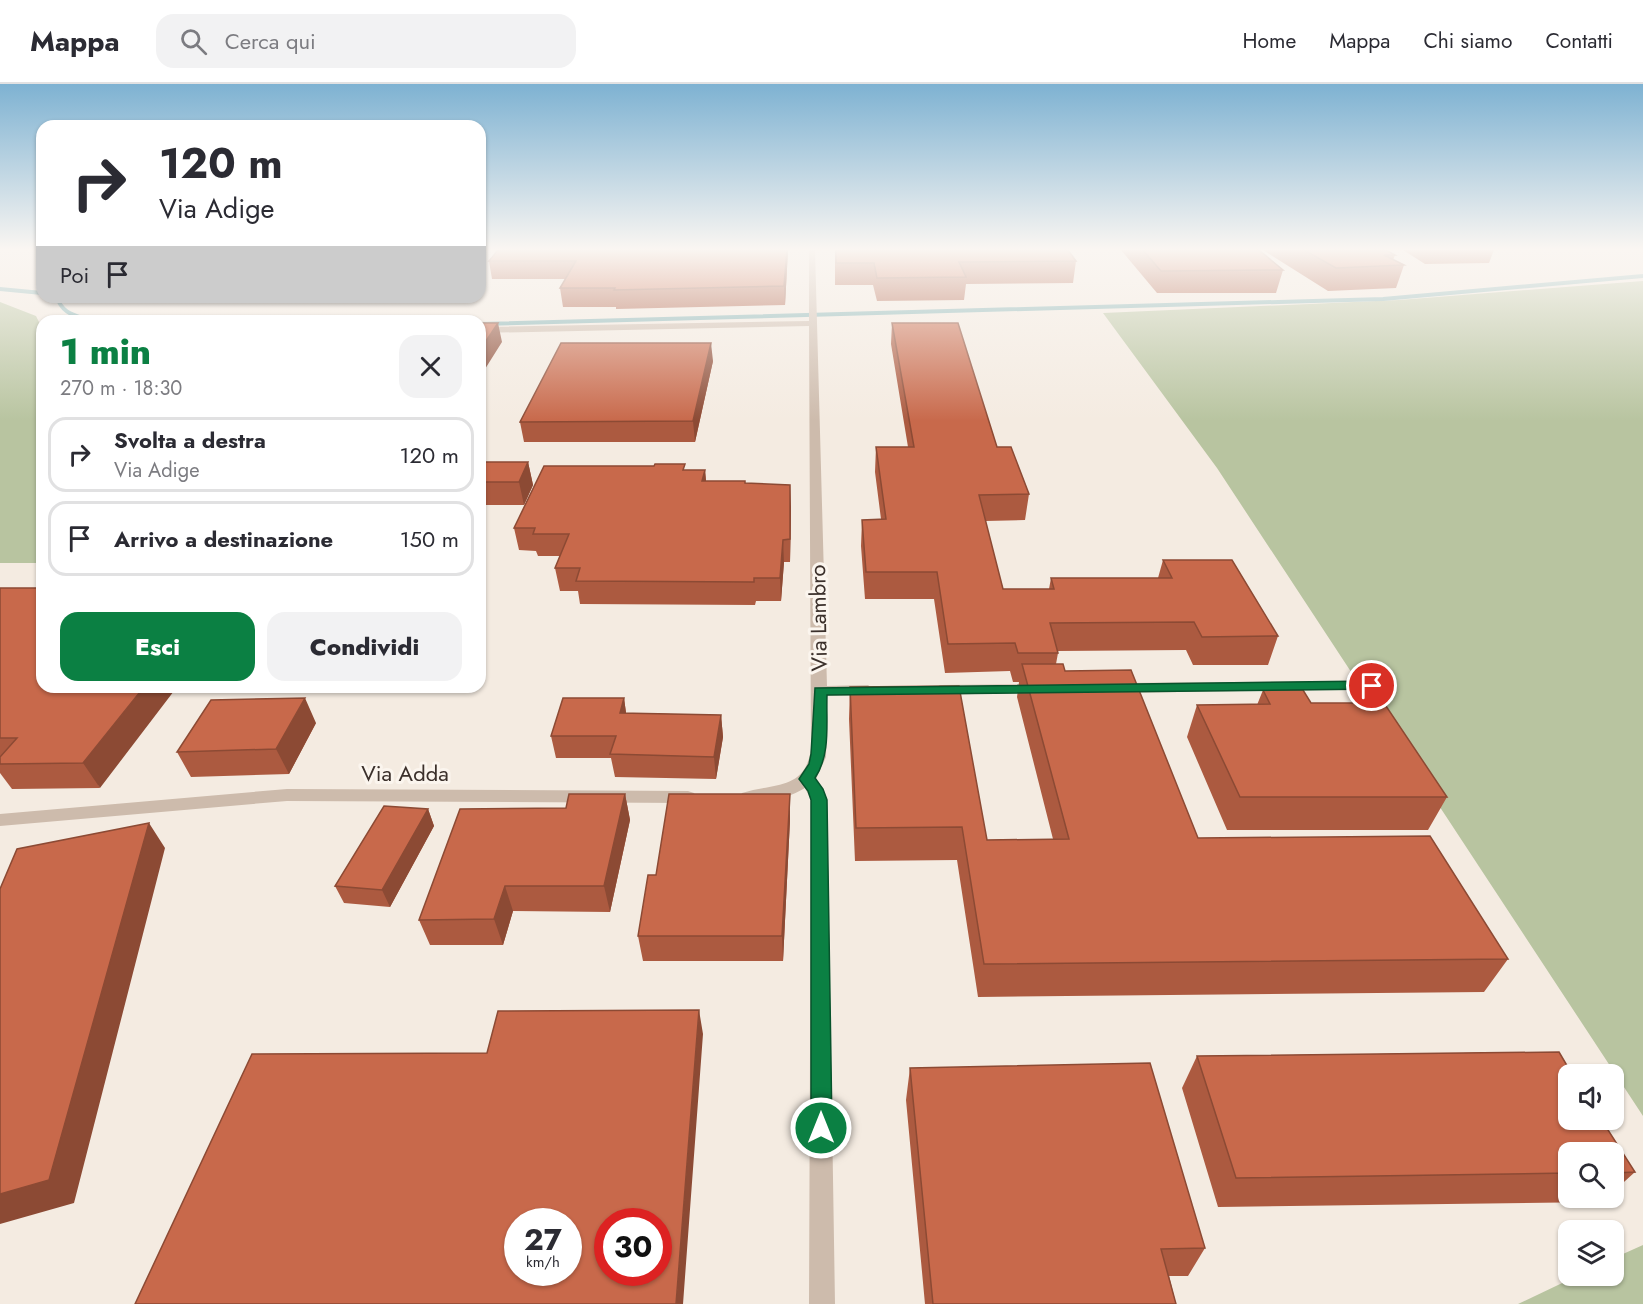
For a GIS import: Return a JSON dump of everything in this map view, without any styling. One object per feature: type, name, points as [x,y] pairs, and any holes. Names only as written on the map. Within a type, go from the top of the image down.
[{"type":"street","name":"Via Lambro","points":[[807,779],[816,765],[818,754],[820,691],[812,307]]},
{"type":"street","points":[[486,330],[812,319]]},
{"type":"street","points":[[1097,688],[1372,686]]},
{"type":"street","points":[[930,690],[1050,689]]},
{"type":"street","points":[[820,691],[882,690]]},
{"type":"street","points":[[737,797],[771,794],[786,790],[807,779],[815,789],[819,800],[822,1304]]},
{"type":"street","name":"Via Adda","points":[[0,820],[287,795],[701,797]]},
{"type":"green space","points":[[0,307],[13,307],[36,316],[36,563],[0,563]]},
{"type":"green space","points":[[1241,307],[1643,307],[1643,1116],[1624,1087],[1624,1064],[1609,1064],[1217,468],[1103,313]]},
{"type":"green space","points":[[1643,1245],[1643,1304],[1518,1304],[1558,1285],[1624,1286],[1624,1254]]},
{"type":"building","points":[[486,323],[498,323],[486,341]]},
{"type":"building","points":[[892,323],[958,323],[997,447],[1011,447],[1029,494],[979,495],[1003,589],[1054,589],[1051,578],[1172,578],[1163,560],[1232,560],[1278,636],[1202,637],[1194,622],[1050,623],[1058,653],[1018,653],[1015,643],[948,644],[937,572],[866,572],[862,520],[886,519],[876,447],[914,447]]},
{"type":"building","points":[[561,343],[711,343],[693,421],[520,422]]},
{"type":"building","points":[[486,462],[528,462],[519,482],[486,482]]},
{"type":"building","points":[[655,464],[685,464],[683,470],[705,470],[702,481],[745,481],[745,483],[790,485],[790,539],[783,540],[780,578],[754,578],[754,582],[576,581],[580,568],[555,568],[569,534],[533,534],[535,528],[514,528],[544,466],[654,466]]},
{"type":"building","points":[[0,588],[36,588],[36,693],[139,693],[83,763],[0,764],[0,757],[17,738],[0,738]]},
{"type":"building","points":[[1022,664],[1063,664],[1065,671],[1131,670],[1198,838],[1430,836],[1508,959],[984,964],[962,827],[856,828],[850,687],[959,686],[987,840],[1069,839]]},
{"type":"building","points":[[1263,690],[1303,690],[1311,703],[1384,703],[1447,797],[1240,797],[1197,705],[1270,704]]},
{"type":"building","points":[[305,698],[276,749],[177,752],[211,700]]},
{"type":"building","points":[[563,698],[624,698],[620,713],[721,715],[714,757],[610,754],[616,736],[551,736]]},
{"type":"building","points":[[569,794],[625,794],[604,886],[505,886],[494,919],[419,920],[460,809],[566,808]]},
{"type":"building","points":[[669,794],[790,794],[782,936],[638,936],[648,875],[656,875]]},
{"type":"building","points":[[384,806],[428,809],[382,890],[335,886]]},
{"type":"building","points":[[149,823],[49,1180],[0,1194],[0,889],[17,849]]},
{"type":"building","points":[[699,1010],[676,1304],[135,1304],[252,1054],[487,1053],[498,1011]]},
{"type":"building","points":[[1559,1052],[1566,1064],[1558,1064],[1558,1130],[1608,1130],[1616,1142],[1558,1142],[1558,1173],[1236,1178],[1197,1056]]},
{"type":"building","points":[[1150,1063],[1205,1248],[1161,1249],[1176,1304],[933,1304],[910,1068]]},
{"type":"building","points":[[1624,1155],[1635,1172],[1624,1173]]},
{"type":"waterway","points":[[62,307],[75,315]]},
{"type":"waterway","points":[[486,324],[1096,307]]},
{"type":"route","points":[[821,1128],[819,800],[815,789],[807,779],[816,765],[818,754],[820,691],[1372,686]]}]
